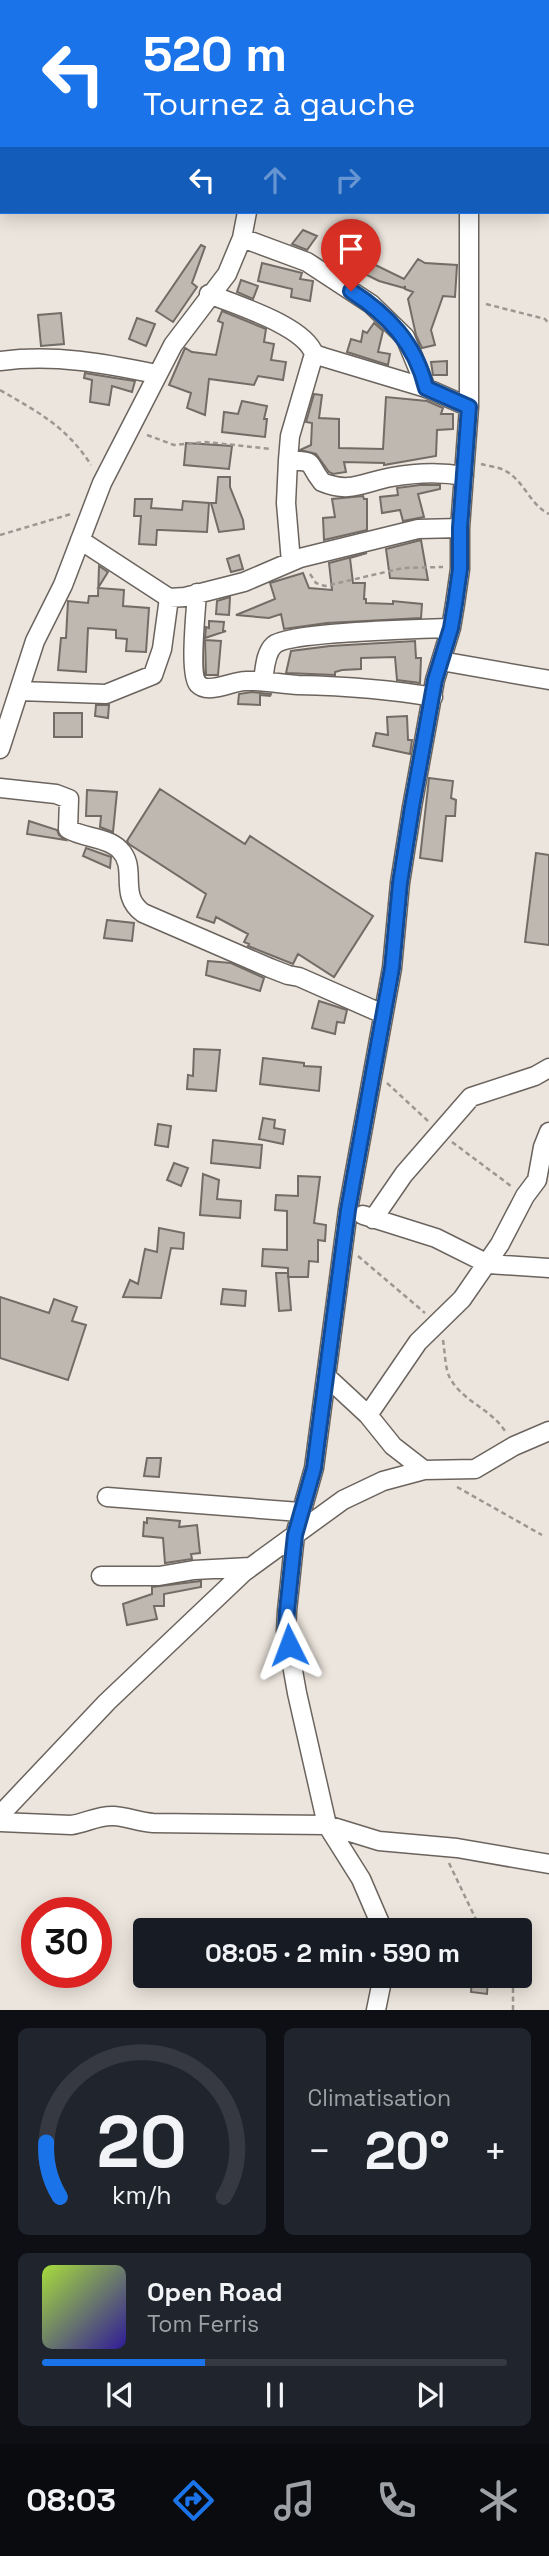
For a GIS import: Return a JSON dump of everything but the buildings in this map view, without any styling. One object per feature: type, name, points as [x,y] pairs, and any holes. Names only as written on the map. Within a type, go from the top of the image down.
[{"type":"street","points":[[170,0],[185,0]]},
{"type":"street","points":[[0,749],[35,641],[63,585],[102,483],[173,345],[209,294],[227,274],[242,238],[247,214]]},
{"type":"street","points":[[378,1918],[361,1879],[327,1825],[286,1631],[295,1535],[314,1468],[348,1210],[392,968],[400,883],[433,697],[451,628],[460,569],[460,528],[469,407],[469,214]]},
{"type":"street","points":[[242,238],[307,262],[371,304],[405,337],[426,388]]},
{"type":"street","points":[[209,294],[297,333],[312,347],[314,354],[290,436],[288,455],[286,503],[299,559]]},
{"type":"street","points":[[314,354],[426,388],[469,407]]},
{"type":"street","points":[[0,361],[33,357],[96,362],[156,374]]},
{"type":"street","points":[[288,455],[311,462],[322,482],[340,489],[393,477],[434,474],[465,468]]},
{"type":"street","points":[[80,540],[169,598],[244,582],[299,559],[418,529],[460,528]]},
{"type":"street","points":[[197,593],[193,655],[198,685],[216,688],[241,681],[263,680],[295,685],[390,690],[433,697]]},
{"type":"street","points":[[19,691],[106,694],[153,675],[162,649],[169,598]]},
{"type":"street","points":[[263,680],[271,647],[281,640],[328,634],[451,628]]},
{"type":"street","points":[[441,661],[549,680]]},
{"type":"street","points":[[0,788],[66,796],[69,799],[68,829],[117,846],[128,859],[133,906],[143,913],[383,1014]]},
{"type":"street","points":[[373,1219],[404,1174],[471,1097],[535,1076],[549,1068]]},
{"type":"street","points":[[368,1415],[418,1342],[462,1299],[488,1264],[525,1196],[537,1180],[543,1147],[549,1132]]},
{"type":"street","points":[[348,1210],[436,1238],[488,1264],[549,1268]]},
{"type":"street","points":[[327,1377],[368,1415],[393,1446],[424,1470]]},
{"type":"street","points":[[0,1815],[107,1702],[250,1567],[343,1500],[383,1481],[424,1470],[475,1469],[514,1446],[549,1431]]},
{"type":"street","points":[[107,1497],[300,1511]]},
{"type":"street","points":[[101,1576],[159,1576],[194,1570],[250,1567]]},
{"type":"street","points":[[0,1822],[71,1825],[93,1817],[113,1815],[153,1823],[327,1825],[379,1841],[441,1847],[549,1864]]},
{"type":"street","points":[[376,2010],[381,1988]]},
{"type":"path","points":[[470,300],[545,319],[549,324]]},
{"type":"path","points":[[0,390],[48,417],[82,451],[102,483]]},
{"type":"path","points":[[131,430],[174,445],[206,442],[288,455]]},
{"type":"path","points":[[465,468],[504,469],[518,480],[541,511],[549,514]]},
{"type":"path","points":[[0,535],[93,507]]},
{"type":"path","points":[[299,559],[316,583],[325,586],[403,568],[431,566],[460,569]]},
{"type":"path","points":[[456,1487],[542,1535]]},
{"type":"path","points":[[441,1847],[475,1918]]},
{"type":"path","points":[[513,1988],[513,2010]]},
{"type":"route","points":[[289,1645],[286,1631],[287,1611],[295,1535],[314,1468],[348,1210],[392,968],[400,883],[412,807],[435,680],[451,628],[455,604],[460,569],[460,528],[469,407],[426,388],[405,337],[371,304],[351,291]]}]
